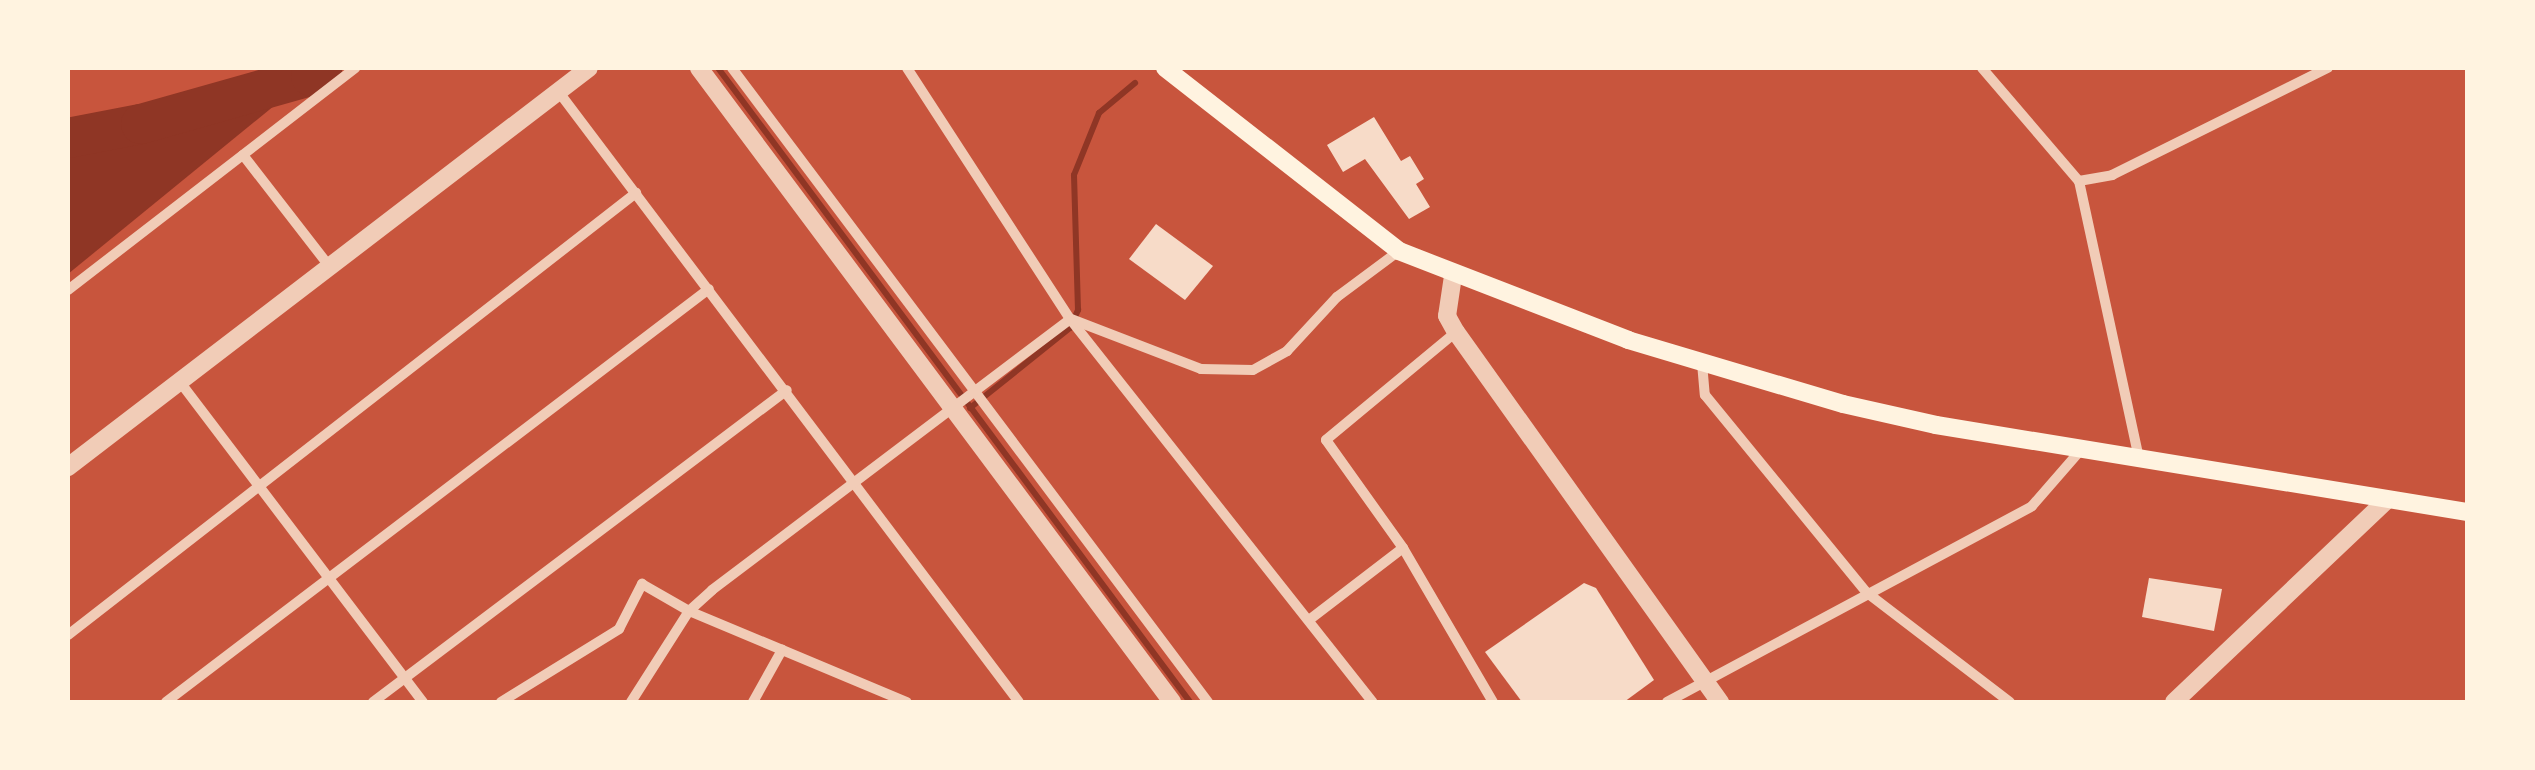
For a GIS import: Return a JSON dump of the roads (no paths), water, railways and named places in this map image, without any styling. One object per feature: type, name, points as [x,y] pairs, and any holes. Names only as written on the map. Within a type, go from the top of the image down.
[{"type":"main road","points":[[1166,68],[1182,75],[1399,251],[1453,276],[1702,364],[1843,404],[2080,452],[2468,512]]},
{"type":"street","points":[[68,290],[355,68]]},
{"type":"street","points":[[68,468],[589,68]]},
{"type":"street","points":[[699,68],[1172,702]]},
{"type":"street","points":[[732,68],[1208,702]]},
{"type":"street","points":[[907,68],[1070,319],[1372,702]]},
{"type":"street","points":[[1982,68],[2079,182],[2139,462]]},
{"type":"street","points":[[2079,182],[2129,167],[2328,68]]},
{"type":"street","points":[[558,91],[1019,702]]},
{"type":"street","points":[[243,155],[330,267]]},
{"type":"street","points":[[68,636],[636,193]]},
{"type":"street","points":[[1070,319],[1201,369],[1253,370],[1287,351],[1337,298],[1399,251]]},
{"type":"street","points":[[1453,276],[1447,316],[1456,332],[1720,702]]},
{"type":"street","points":[[166,702],[709,289]]},
{"type":"street","points":[[631,702],[689,611],[1070,319]]},
{"type":"street","points":[[1456,332],[1326,440],[1403,548],[1494,702]]},
{"type":"street","points":[[1702,364],[1705,395],[1866,592],[2010,702]]},
{"type":"street","points":[[180,382],[423,702]]},
{"type":"street","points":[[373,702],[787,390]]},
{"type":"street","points":[[1667,702],[2032,506],[2080,452]]},
{"type":"street","points":[[2174,702],[2386,501]]},
{"type":"street","points":[[1309,620],[1403,548]]},
{"type":"street","points":[[501,702],[619,629],[642,584],[689,611],[908,702]]},
{"type":"street","points":[[753,702],[782,650]]},
{"type":"waterway","points":[[68,138],[141,124],[311,76],[322,68]]},
{"type":"waterway","points":[[718,68],[1190,702]]},
{"type":"waterway","points":[[970,408],[1070,328],[1078,310],[1074,175],[1099,113],[1135,83]]}]
